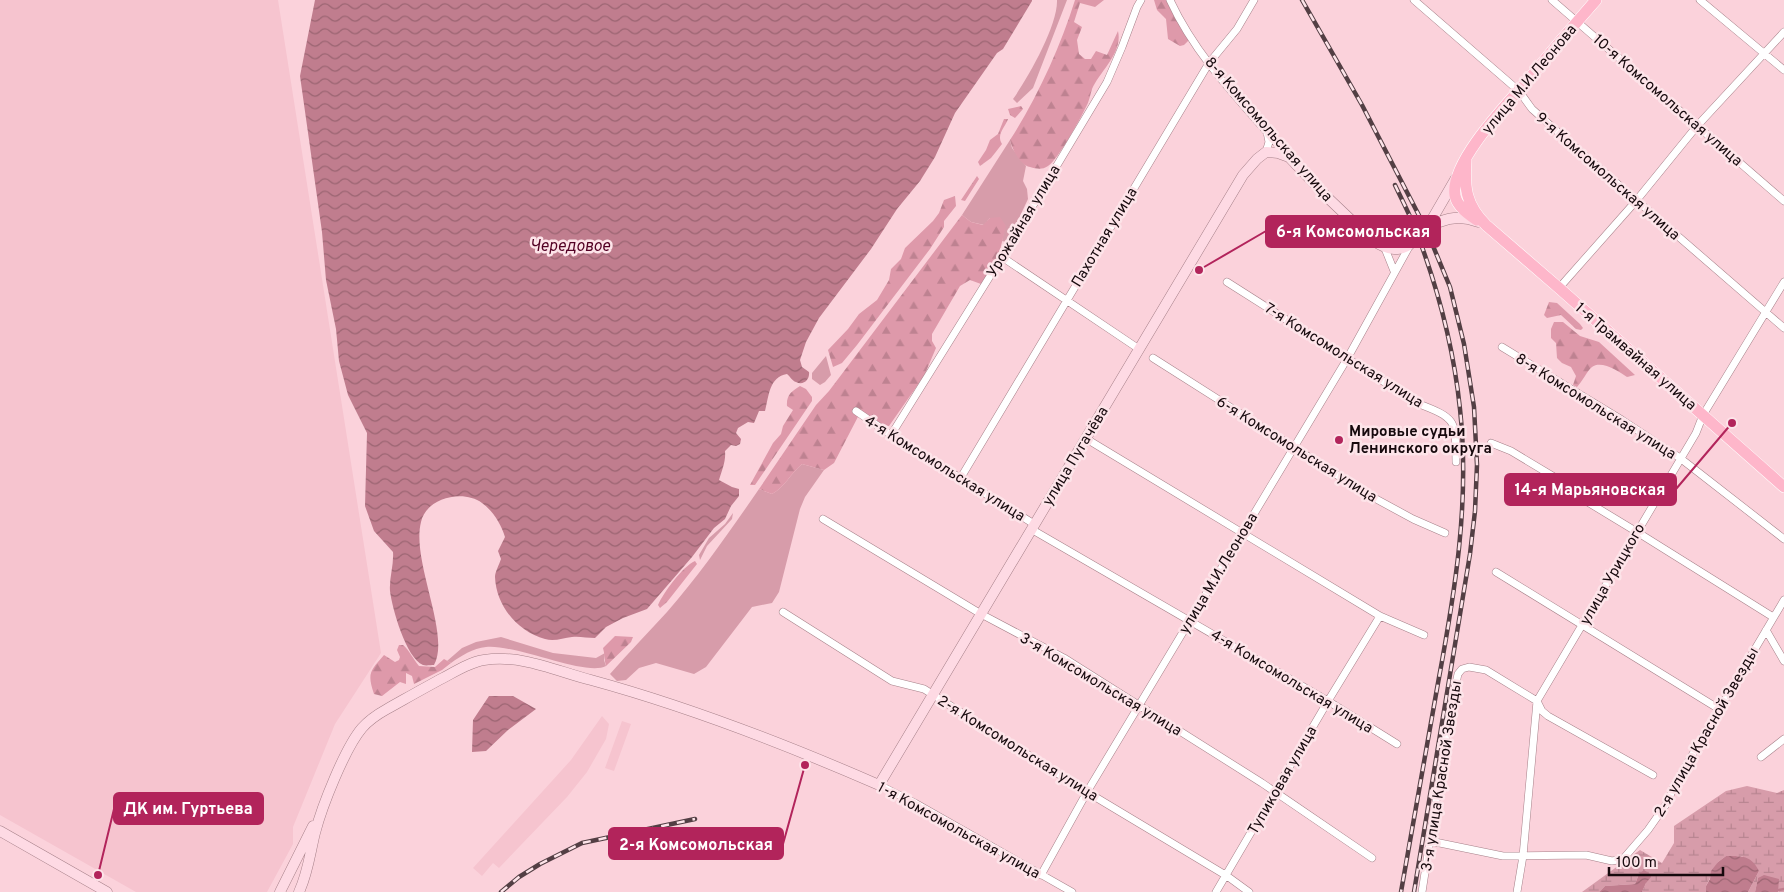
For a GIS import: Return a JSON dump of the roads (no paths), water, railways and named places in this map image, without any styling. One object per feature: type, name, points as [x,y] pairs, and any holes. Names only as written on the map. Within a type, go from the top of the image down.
[{"type":"main road","name":"улица М.И.Леонова","points":[[1460,179],[1466,160],[1482,133],[1596,0]]},
{"type":"main road","points":[[1266,152],[1278,153],[1289,157]]},
{"type":"main road","name":"улица Пугачёва","points":[[879,785],[1244,175],[1257,159],[1266,152]]},
{"type":"main road","name":"8-я Комсомольская улица","points":[[1289,157],[1365,233],[1384,246]]},
{"type":"main road","points":[[1422,232],[1460,179]]},
{"type":"main road","points":[[1460,179],[1455,194],[1459,203],[1468,214],[1486,226]]},
{"type":"main road","points":[[1460,179],[1476,215]]},
{"type":"main road","points":[[1442,204],[1450,202],[1459,203],[1470,209],[1486,226]]},
{"type":"main road","points":[[1384,246],[1402,243],[1447,218],[1454,212],[1459,203]]},
{"type":"main road","points":[[1447,218],[1466,218],[1486,226]]},
{"type":"main road","name":"1-я Трамвайная улица","points":[[1486,226],[1784,487]]},
{"type":"main road","name":"улица М.И.Леонова","points":[[1410,244],[1422,232]]},
{"type":"main road","points":[[1384,246],[1394,250],[1402,249],[1410,244]]},
{"type":"main road","name":"1-я Комсомольская улица","points":[[328,796],[349,748],[363,727],[378,714],[464,667],[482,660],[498,658],[545,666],[676,706],[752,733],[879,785]]},
{"type":"main road","points":[[280,892],[328,796]]},
{"type":"main road","points":[[299,892],[308,868],[316,831],[328,796]]},
{"type":"main road","points":[[0,831],[107,892]]},
{"type":"street","name":"Урожайная улица","points":[[891,436],[1002,257],[1107,82],[1141,0]]},
{"type":"street","name":"8-я Комсомольская улица","points":[[1170,0],[1190,38],[1289,157]]},
{"type":"street","name":"Пахотная улица","points":[[960,479],[1209,63],[1237,29],[1254,0]]},
{"type":"street","name":"9-я Комсомольская улица","points":[[1414,0],[1519,91],[1532,109],[1784,328]]},
{"type":"street","name":"10-я Комсомольская улица","points":[[1552,0],[1784,201]]},
{"type":"street","points":[[1700,0],[1784,70]]},
{"type":"street","points":[[1559,288],[1636,200],[1697,126],[1784,32]]},
{"type":"street","points":[[1266,152],[1269,142],[1267,132]]},
{"type":"street","name":"улица М.И.Леонова","points":[[1041,875],[1087,792],[1347,359],[1410,244]]},
{"type":"street","points":[[1384,246],[1394,271]]},
{"type":"street","points":[[1002,257],[1139,349]]},
{"type":"street","name":"7-я Комсомольская улица","points":[[1227,282],[1419,404],[1442,413],[1452,421],[1455,428],[1456,462]]},
{"type":"street","name":"улица Урицкого","points":[[1517,892],[1538,701],[1696,433],[1703,415],[1784,282]]},
{"type":"street","name":"8-я Комсомольская улица","points":[[1502,347],[1622,420],[1680,458],[1784,539]]},
{"type":"street","name":"6-я Комсомольская улица","points":[[1153,358],[1367,494],[1413,519],[1444,533]]},
{"type":"street","name":"4-я Комсомольская улица","points":[[856,411],[891,436],[1033,526],[1397,744]]},
{"type":"street","points":[[1085,438],[1380,616],[1424,635]]},
{"type":"street","points":[[1492,443],[1511,451],[1566,484],[1576,495],[1773,617]]},
{"type":"street","name":"3-я Комсомольская улица","points":[[823,519],[981,614],[1064,658],[1262,783],[1372,858]]},
{"type":"street","points":[[1496,572],[1718,709]]},
{"type":"street","name":"2-я улица Красной Звезды","points":[[1522,856],[1586,855],[1612,861],[1623,859],[1648,830],[1667,802],[1675,784],[1718,709],[1784,600]]},
{"type":"street","name":"2-я Комсомольская улица","points":[[783,612],[892,681],[916,686],[933,695],[1250,892]]},
{"type":"street","name":"Тупиковая улица","points":[[1216,892],[1380,616]]},
{"type":"street","points":[[1766,630],[1784,661]]},
{"type":"street","name":"3-я улица Красной Звезды","points":[[1422,892],[1450,711],[1458,674],[1462,669],[1469,667],[1486,670],[1538,701]]},
{"type":"street","points":[[1538,701],[1542,711],[1548,716],[1653,775]]},
{"type":"street","points":[[1761,757],[1784,739]]},
{"type":"street","name":"1-я Комсомольская улица","points":[[879,785],[915,803],[1072,892]]},
{"type":"street","points":[[1430,841],[1502,856],[1522,856]]},
{"type":"water","name":"Чередовое","points":[[315,0],[1032,1],[1003,49],[997,53],[955,113],[935,157],[920,181],[897,209],[871,249],[819,318],[806,342],[800,360],[802,367],[809,372],[807,379],[799,383],[793,381],[787,374],[781,376],[773,383],[765,411],[759,411],[754,423],[748,422],[738,428],[736,433],[741,439],[740,444],[736,446],[731,445],[725,451],[719,480],[739,489],[739,496],[731,506],[725,519],[714,528],[692,557],[647,609],[606,627],[595,638],[575,637],[552,640],[535,636],[510,616],[499,598],[495,575],[501,559],[498,551],[505,537],[496,518],[486,506],[474,499],[465,497],[446,498],[430,507],[424,514],[421,522],[419,538],[421,557],[438,635],[438,652],[434,665],[423,665],[411,653],[401,632],[394,609],[390,591],[393,552],[374,531],[365,506],[367,433],[348,395],[339,361],[336,329],[326,280],[322,232],[300,76]]},
{"type":"water","points":[[489,696],[513,696],[536,709],[508,730],[486,751],[472,752],[473,720]]},
{"type":"water","points":[[1726,856],[1749,859],[1756,866],[1759,871],[1748,892],[1706,892],[1711,871]]},
{"type":"water","points":[[1644,870],[1651,877],[1642,892],[1599,892],[1605,886],[1635,884],[1639,874]]},
{"type":"water","points":[[1764,875],[1779,879],[1778,892],[1755,892],[1758,878]]},
{"type":"waterway","points":[[1779,890],[1784,889]]},
{"type":"railway","points":[[1302,0],[1362,105],[1426,229],[1450,287],[1464,344],[1474,407],[1477,465],[1475,511],[1470,554],[1414,892]]},
{"type":"railway","points":[[1395,185],[1418,236],[1433,278],[1445,322],[1454,365],[1463,444],[1462,513],[1455,581],[1401,892]]},
{"type":"railway","points":[[501,892],[519,877],[540,864],[582,843],[695,819]]},
{"type":"place","name":"6-я Комсомольская","points":[[1199,270]]},
{"type":"place","name":"14-я Марьяновская","points":[[1732,423]]},
{"type":"place","name":"Мировые судьи Ленинского округа","points":[[1339,440]]},
{"type":"place","name":"2-я Комсомольская","points":[[805,765]]},
{"type":"place","name":"ДК им. Гуртьева","points":[[98,875]]}]
